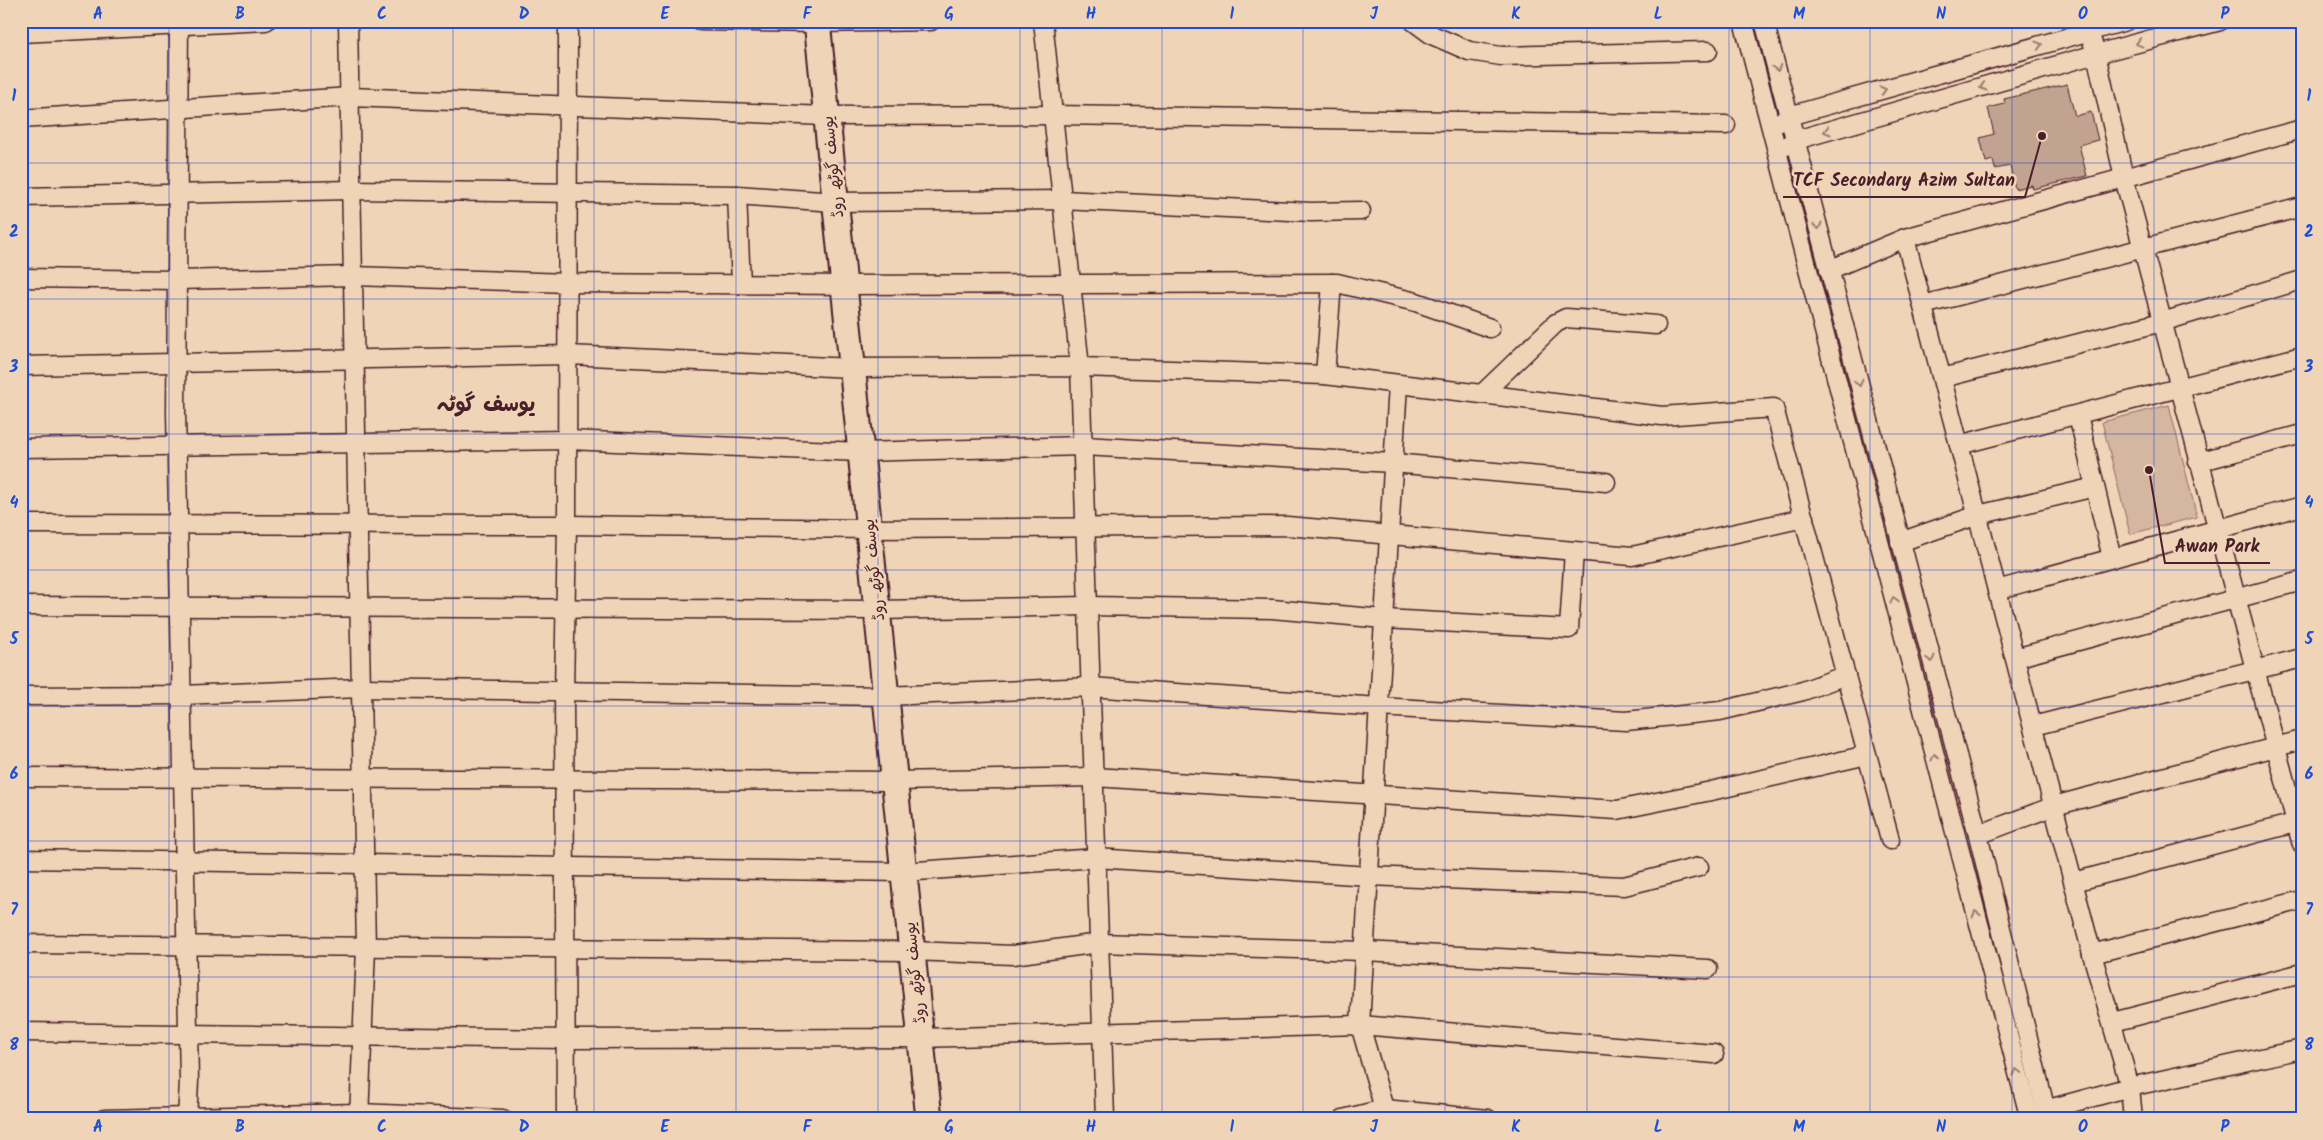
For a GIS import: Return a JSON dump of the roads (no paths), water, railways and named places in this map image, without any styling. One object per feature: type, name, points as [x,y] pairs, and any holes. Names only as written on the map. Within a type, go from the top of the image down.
[{"type":"street","points":[[21,33],[266,21]]},
{"type":"street","points":[[348,21],[366,948],[359,1116]]},
{"type":"street","points":[[566,1119],[564,691],[567,525],[568,21]]},
{"type":"street","points":[[700,21],[931,21]]},
{"type":"street","points":[[1044,21],[1080,367],[1105,1119]]},
{"type":"street","points":[[1413,21],[1432,35],[1469,52],[1501,56],[1708,51]]},
{"type":"street","points":[[1744,21],[2030,1119]]},
{"type":"street","points":[[1764,21],[1978,835],[2047,1114],[2130,1087],[2302,1049]]},
{"type":"street","points":[[1771,127],[1790,116],[2126,21]]},
{"type":"street","points":[[1777,151],[1796,140],[2096,54],[2220,21]]},
{"type":"street","name":"یوسف گوٹھ روڈ","points":[[817,22],[929,1119]]},
{"type":"street","points":[[179,24],[176,363],[189,1081],[187,1118]]},
{"type":"street","points":[[2089,31],[2124,178],[2198,462],[2274,747],[2299,822],[2302,846]]},
{"type":"street","points":[[21,119],[350,97],[568,104],[827,116],[1053,115],[1726,125]]},
{"type":"street","points":[[1829,270],[1905,238],[2302,129]]},
{"type":"street","points":[[21,197],[352,190],[736,195],[835,202],[1062,200],[1311,212],[1361,211]]},
{"type":"street","points":[[736,195],[741,284]]},
{"type":"street","points":[[1923,305],[2302,206]]},
{"type":"street","points":[[1905,238],[2092,954],[2113,1022],[2130,1087],[2133,1119]]},
{"type":"street","points":[[21,278],[177,280],[353,276],[568,282],[844,285],[1332,283],[1416,302],[1490,328]]},
{"type":"street","points":[[1942,378],[2162,322],[2302,280]]},
{"type":"street","points":[[1325,375],[1332,283]]},
{"type":"street","points":[[1482,394],[1556,323],[1566,318],[1656,325]]},
{"type":"street","points":[[21,366],[568,355],[852,368],[1080,367],[1325,375],[1662,416],[1774,408],[1890,840]]},
{"type":"street","points":[[1959,445],[2302,356]]},
{"type":"street","points":[[1386,1114],[1360,1025],[1398,384]]},
{"type":"street","points":[[2078,415],[2112,558]]},
{"type":"street","points":[[2198,462],[2302,434]]},
{"type":"street","points":[[21,448],[567,440],[861,452],[1082,446],[1393,463],[1606,482]]},
{"type":"street","points":[[1900,542],[1978,515],[2095,487]]},
{"type":"street","points":[[1997,590],[2302,506]]},
{"type":"street","points":[[21,524],[567,525],[869,529],[1287,526],[1632,556],[1804,518]]},
{"type":"street","points":[[21,606],[877,610],[1088,606],[1272,609],[1384,619],[1569,629],[1574,551]]},
{"type":"street","points":[[2015,658],[2302,581]]},
{"type":"street","points":[[2033,726],[2302,658]]},
{"type":"street","points":[[21,696],[181,695],[361,688],[886,696],[1090,687],[1379,708],[1626,721],[1720,711],[1803,691],[1846,675]]},
{"type":"street","points":[[1978,835],[2054,806],[2302,740]]},
{"type":"street","points":[[21,777],[895,781],[1094,777],[1617,810],[1711,791],[1867,755]]},
{"type":"street","points":[[2074,882],[2299,822]]},
{"type":"street","points":[[21,859],[904,872],[1096,858],[1369,876],[1624,886],[1699,867]]},
{"type":"street","points":[[2092,954],[2302,900]]},
{"type":"street","points":[[21,944],[565,950],[912,950],[1013,955],[1099,943],[1364,951],[1708,969]]},
{"type":"street","points":[[2113,1022],[2302,973]]},
{"type":"street","points":[[21,1032],[566,1038],[921,1038],[1360,1025],[1714,1054]]},
{"type":"street","points":[[1343,1119],[1386,1114],[1488,1119]]},
{"type":"street","points":[[104,1119],[359,1116],[502,1119]]},
{"type":"place","name":"TCF Secondary Azim Sultan","points":[[2042,136]]},
{"type":"place","name":"Awan Park","points":[[2149,470]]},
{"type":"district","name":"یوسف گوٹہ","points":[[486,404]]}]
